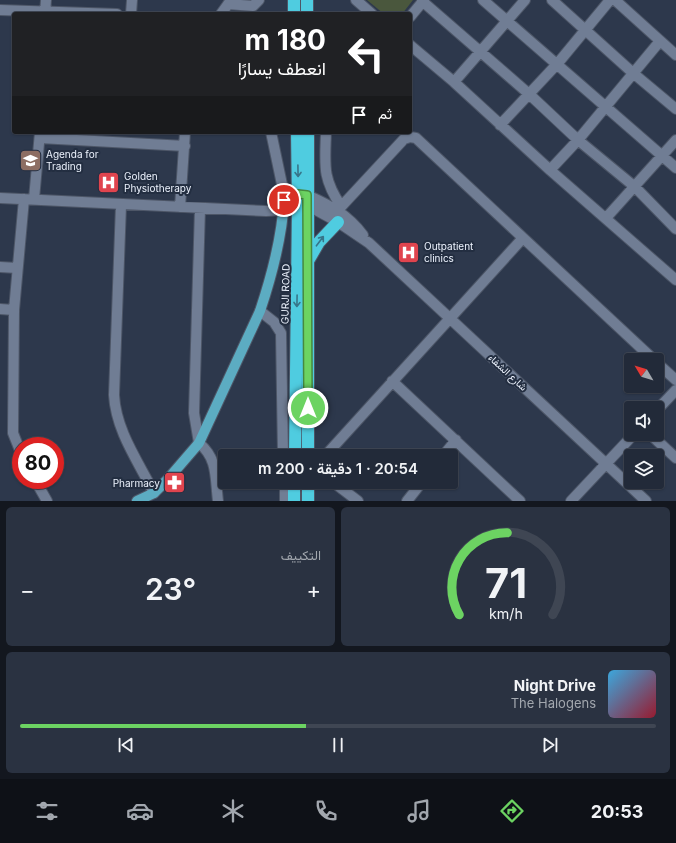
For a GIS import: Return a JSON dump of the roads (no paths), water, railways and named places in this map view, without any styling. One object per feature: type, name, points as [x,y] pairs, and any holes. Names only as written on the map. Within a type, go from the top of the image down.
[{"type":"highway","points":[[307,0],[307,12]]},
{"type":"highway","name":"GURJI ROAD","points":[[295,449],[297,134]]},
{"type":"highway","name":"GURJI ROAD","points":[[308,137],[296,201],[307,264],[308,449]]},
{"type":"highway","points":[[307,264],[319,242],[339,213]]},
{"type":"highway","points":[[294,489],[294,501]]},
{"type":"highway","points":[[308,489],[308,501]]},
{"type":"main road","points":[[137,501],[154,492],[168,479],[199,443],[260,311],[267,290],[280,237],[296,201]]},
{"type":"street","points":[[0,10],[45,12],[46,0]]},
{"type":"street","points":[[131,12],[132,0]]},
{"type":"street","points":[[222,12],[230,2],[253,6],[259,0]]},
{"type":"street","points":[[356,0],[370,12]]},
{"type":"street","points":[[483,0],[558,63],[676,168]]},
{"type":"street","points":[[454,82],[525,0]]},
{"type":"street","points":[[552,0],[633,74],[676,109]]},
{"type":"street","points":[[500,125],[558,63],[610,0]]},
{"type":"street","points":[[615,0],[676,55]]},
{"type":"street","points":[[412,15],[423,1],[529,94],[578,140],[635,187],[676,229]]},
{"type":"street","points":[[550,170],[578,140],[605,105],[660,41]]},
{"type":"street","points":[[412,47],[454,82],[550,170],[676,280]]},
{"type":"street","points":[[180,207],[185,134]]},
{"type":"street","points":[[271,134],[284,194],[296,201]]},
{"type":"street","points":[[326,134],[326,178],[339,213],[404,139],[410,137],[416,138],[522,239],[646,353]]},
{"type":"street","points":[[15,437],[13,433],[14,310],[18,268],[40,135],[185,146]]},
{"type":"street","points":[[308,137],[326,143]]},
{"type":"street","points":[[606,218],[676,140]]},
{"type":"street","points":[[0,198],[275,212],[296,201]]},
{"type":"street","name":"شارع الشفاء","points":[[296,201],[339,213],[369,243],[646,501]]},
{"type":"street","points":[[121,205],[114,387],[115,413],[120,429],[154,492]]},
{"type":"street","points":[[200,208],[194,413],[199,443],[208,451],[212,460],[218,501]]},
{"type":"street","points":[[331,449],[522,239]]},
{"type":"street","points":[[0,267],[18,268]]},
{"type":"street","points":[[0,309],[14,310]]},
{"type":"street","points":[[260,311],[274,322],[281,333],[283,449]]},
{"type":"street","points":[[664,369],[676,380]]},
{"type":"street","points":[[392,381],[520,501]]},
{"type":"street","points":[[664,405],[674,397]]},
{"type":"street","points":[[449,449],[456,440]]},
{"type":"street","points":[[571,501],[627,441]]},
{"type":"street","points":[[658,441],[676,458]]},
{"type":"street","points":[[40,489],[47,501]]},
{"type":"street","points":[[284,489],[285,501]]},
{"type":"street","points":[[342,489],[358,501]]},
{"type":"street","points":[[407,501],[416,489]]},
{"type":"place","name":"Agenda for Trading","points":[[31,160]]},
{"type":"place","name":"Golden Physiotherapy","points":[[109,182]]},
{"type":"place","name":"Outpatient clinics","points":[[408,252]]},
{"type":"place","name":"Pharmacy","points":[[175,483]]}]
